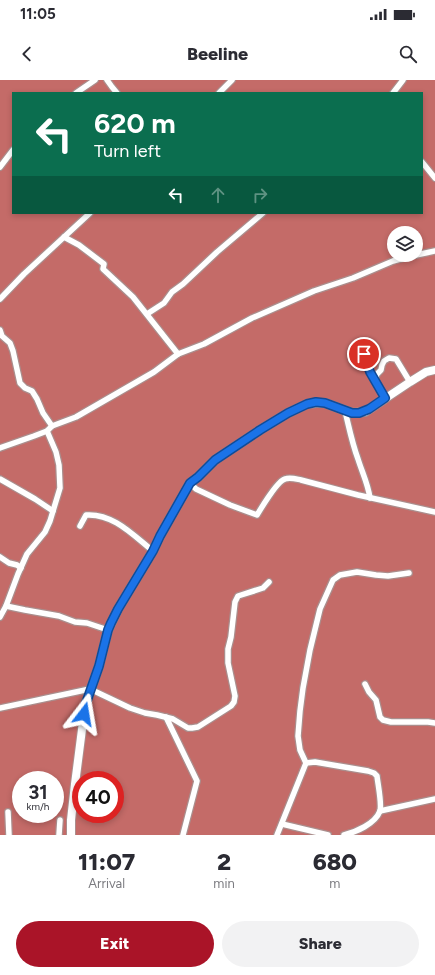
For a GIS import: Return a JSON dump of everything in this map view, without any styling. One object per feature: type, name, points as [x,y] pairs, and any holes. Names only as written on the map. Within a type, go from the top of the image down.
[{"type":"street","points":[[77,92],[95,80]]},
{"type":"street","points":[[108,80],[117,92]]},
{"type":"street","points":[[220,92],[232,80]]},
{"type":"street","points":[[394,92],[403,80]]},
{"type":"street","points":[[0,167],[12,151]]},
{"type":"street","points":[[423,163],[435,178]]},
{"type":"street","points":[[0,299],[24,274],[89,214]]},
{"type":"street","points":[[147,314],[164,303],[172,292],[262,214]]},
{"type":"street","points":[[64,237],[78,245],[104,264],[103,269],[133,298],[178,354]]},
{"type":"street","points":[[423,254],[435,251]]},
{"type":"street","points":[[0,448],[47,431],[52,426],[76,417],[154,372],[178,354],[204,344],[238,325],[314,291],[353,278],[391,262]]},
{"type":"street","points":[[0,330],[2,336],[10,343],[20,383],[32,392],[52,426]]},
{"type":"street","points":[[364,354],[370,372],[385,398]]},
{"type":"street","points":[[375,380],[384,361],[389,358],[396,360],[410,382]]},
{"type":"street","points":[[71,835],[82,722],[85,706],[99,666],[108,630],[118,609],[153,551],[190,483],[215,460],[254,433],[288,413],[307,404],[316,402],[325,403],[352,413],[364,412],[426,372],[435,370]]},
{"type":"street","points":[[345,411],[357,458],[369,488],[370,498]]},
{"type":"street","points":[[0,617],[27,554],[45,532],[60,488],[59,465],[56,452],[47,431]]},
{"type":"street","points":[[190,483],[196,489],[230,505],[257,515],[275,487],[283,479],[290,478],[370,498],[435,512]]},
{"type":"street","points":[[0,479],[53,511]]},
{"type":"street","points":[[80,526],[86,515],[93,514],[108,518],[120,524],[153,551]]},
{"type":"street","points":[[0,557],[21,568]]},
{"type":"street","points":[[277,835],[306,763],[300,750],[298,736],[303,688],[320,609],[333,580],[345,573],[358,572],[388,576],[409,573]]},
{"type":"street","points":[[0,708],[90,689],[130,708],[173,719],[188,728],[198,727],[231,706],[234,702],[235,696],[228,663],[228,649],[235,602],[238,596],[263,588],[269,582]]},
{"type":"street","points":[[6,606],[59,616],[108,630]]},
{"type":"street","points":[[365,684],[369,692],[376,700],[382,720],[391,722],[435,723]]},
{"type":"street","points":[[166,717],[197,781],[183,835]]},
{"type":"street","points":[[306,763],[325,763],[368,770],[377,776],[380,811],[374,820],[355,832],[344,835]]},
{"type":"street","points":[[380,811],[435,799]]},
{"type":"street","points":[[8,812],[9,835]]},
{"type":"street","points":[[59,835],[60,823]]},
{"type":"street","points":[[282,824],[328,835]]},
{"type":"shaded area","points":[[0,80],[435,80],[435,835],[0,835]]},
{"type":"route","points":[[84,714],[90,689],[99,666],[111,623],[190,483],[215,460],[260,430],[288,413],[307,404],[316,402],[325,403],[345,411],[359,413],[364,412],[385,398],[370,372],[364,354]]}]
